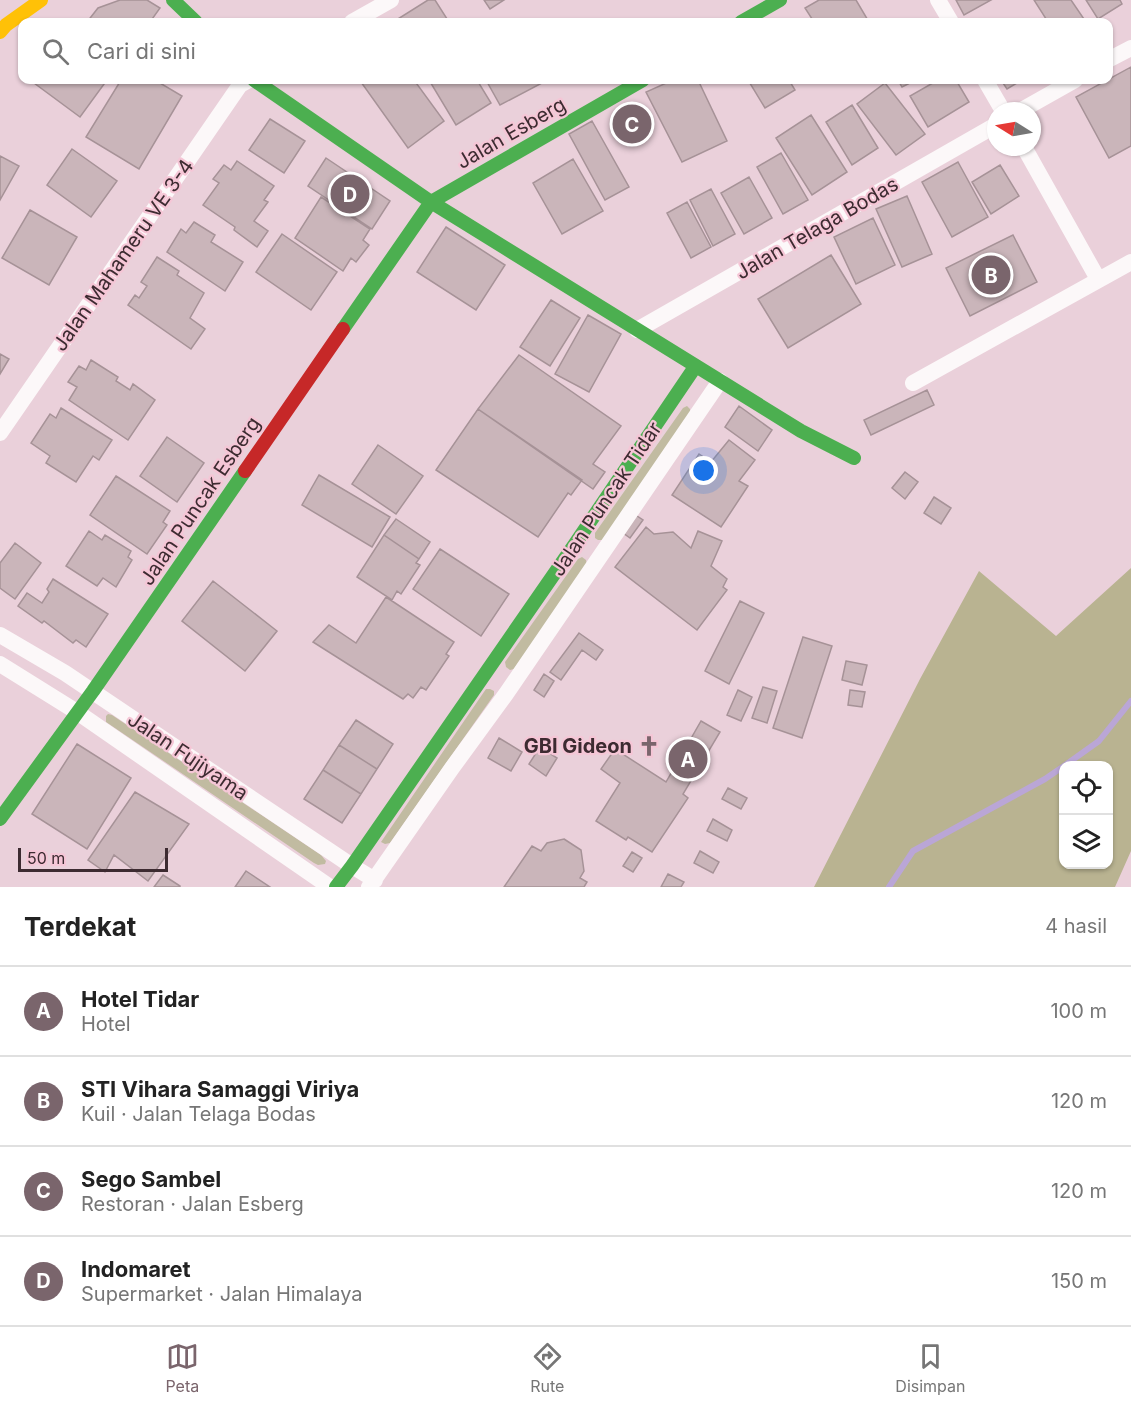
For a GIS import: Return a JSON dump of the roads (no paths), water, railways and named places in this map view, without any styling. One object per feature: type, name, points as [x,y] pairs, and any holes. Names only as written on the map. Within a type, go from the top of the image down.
[{"type":"street","points":[[0,32],[6,25],[41,0]]},
{"type":"street","points":[[173,0],[192,18]]},
{"type":"street","points":[[359,18],[391,0]]},
{"type":"street","points":[[748,18],[780,0]]},
{"type":"street","points":[[938,0],[949,18]]},
{"type":"street","points":[[1113,57],[1131,48]]},
{"type":"street","name":"Jalan Mahameru VE 3-4","points":[[0,433],[242,84]]},
{"type":"street","points":[[260,84],[430,202],[801,431],[854,458]]},
{"type":"street","name":"Jalan Esberg","points":[[430,202],[636,84]]},
{"type":"street","points":[[987,84],[998,102]]},
{"type":"street","points":[[1036,102],[1068,84]]},
{"type":"street","name":"Jalan Telaga Bodas","points":[[637,330],[987,130]]},
{"type":"street","points":[[1029,156],[1098,279]]},
{"type":"street","name":"Jalan Puncak Esberg","points":[[0,819],[93,691],[430,202]]},
{"type":"street","points":[[913,383],[1131,262]]},
{"type":"street","name":"Jalan Puncak Tidar","points":[[336,887],[488,671],[696,367]]},
{"type":"street","name":"Jalan Puncak Tidar","points":[[372,883],[511,687],[720,381]]},
{"type":"street","points":[[577,542],[599,557]]},
{"type":"street","name":"Jalan Fujiyama","points":[[0,635],[93,691],[352,866],[372,883]]},
{"type":"street","name":"Jalan Fujiyama","points":[[0,664],[77,712],[330,887]]},
{"type":"street","points":[[488,671],[511,687]]},
{"type":"waterway","points":[[1071,761],[1099,741],[1131,701]]},
{"type":"waterway","points":[[889,887],[913,851],[1059,769]]},
{"type":"place","name":"Sego Sambel","points":[[632,124]]},
{"type":"place","name":"Indomaret","points":[[350,194]]},
{"type":"place","name":"STI Vihara Samaggi Viriya","points":[[991,275]]},
{"type":"place","name":"GBI Gideon","points":[[649,746]]},
{"type":"place","name":"Hotel Tidar","points":[[688,759]]}]
